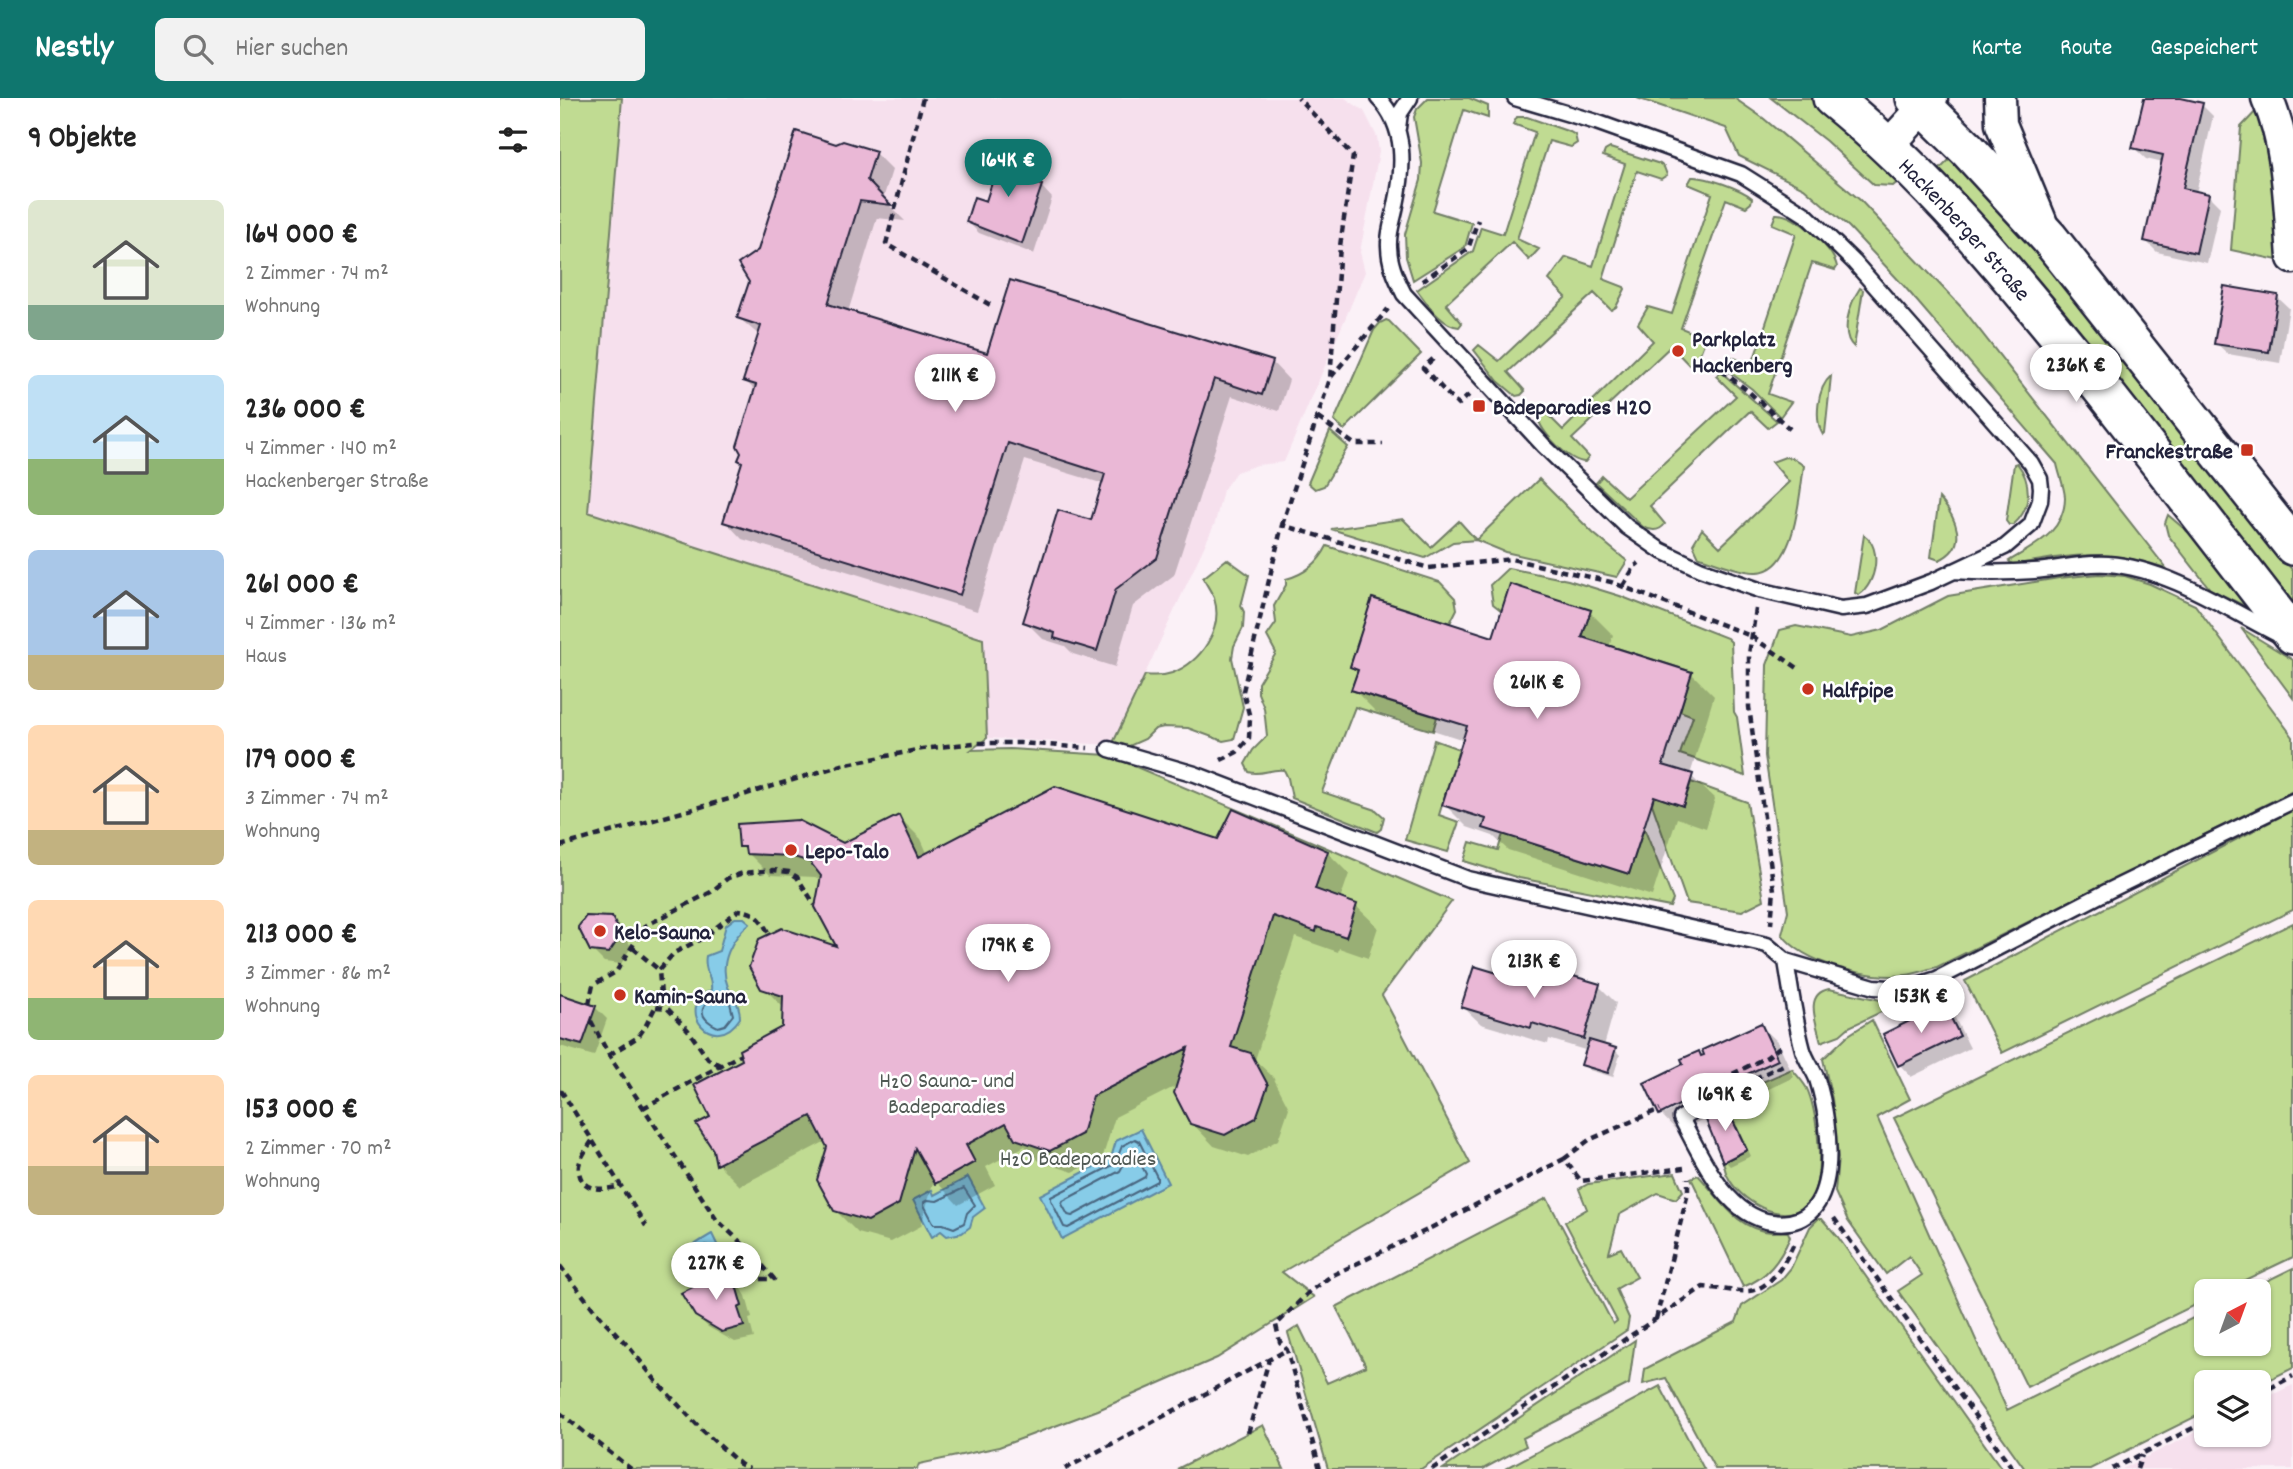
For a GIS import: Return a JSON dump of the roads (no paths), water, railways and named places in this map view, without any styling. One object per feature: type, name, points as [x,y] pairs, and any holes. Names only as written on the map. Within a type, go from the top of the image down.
[{"type":"street","points":[[2000,98],[2001,124],[2049,237]]},
{"type":"street","points":[[2267,98],[2274,112],[2283,153],[2293,258]]},
{"type":"street","points":[[1888,146],[1924,100],[2049,237],[2293,546]]},
{"type":"street","name":"Hackenberger Straße","points":[[1841,101],[1955,212],[2025,294],[2293,635]]},
{"type":"lane","points":[[1378,98],[1389,110],[1398,129],[1401,144],[1401,179],[1388,241],[1392,264],[1404,294],[1544,446],[1628,527],[1660,550],[1700,569],[1759,590],[1841,609],[1867,606],[1931,582],[2005,547],[2031,525],[2040,501],[2040,479],[2031,463],[1838,245],[1806,215],[1741,174],[1595,122],[1515,98]]},
{"type":"lane","points":[[1398,129],[1400,113],[1410,98]]},
{"type":"lane","points":[[1952,571],[1988,574],[2083,564],[2132,568],[2195,592],[2293,642]]},
{"type":"lane","points":[[1109,749],[1195,774],[1468,879],[1767,945],[1786,961],[1874,987],[1905,989],[1937,979],[2108,891],[2293,802]]},
{"type":"lane","points":[[1713,1099],[1681,1118],[1697,1159],[1750,1215],[1783,1223],[1801,1219],[1821,1200],[1827,1180],[1825,1125],[1816,1077],[1804,1054],[1799,1034],[1786,961]]},
{"type":"water","points":[[735,918],[744,918],[750,923],[732,944],[725,969],[725,978],[738,1005],[740,1018],[730,1029],[719,1033],[702,1026],[696,1008],[700,998],[711,990],[706,956],[719,951],[726,925]]},
{"type":"water","points":[[1141,1129],[1168,1183],[1062,1239],[1040,1195],[1111,1158],[1116,1141]]},
{"type":"water","points":[[968,1177],[985,1208],[973,1217],[970,1227],[962,1233],[947,1236],[941,1231],[932,1237],[913,1200],[932,1190],[934,1195]]},
{"type":"water","points":[[712,1234],[724,1259],[683,1280],[673,1259]]},
{"type":"place","name":"Parkplatz Hackenberg","points":[[1678,351]]},
{"type":"place","name":"Badeparadies H2O","points":[[1479,406]]},
{"type":"place","name":"Franckestraße","points":[[2247,450]]},
{"type":"place","name":"Halfpipe","points":[[1808,689]]},
{"type":"place","name":"Lepo-Talo","points":[[791,850]]},
{"type":"place","name":"Kelo-Sauna","points":[[600,931]]},
{"type":"place","name":"Kamin-Sauna","points":[[620,995]]},
{"type":"park label","name":"H₂O Sauna- und Badeparadies","points":[[947,1092]]},
{"type":"park label","name":"H₂O Badeparadies","points":[[1078,1157]]}]
